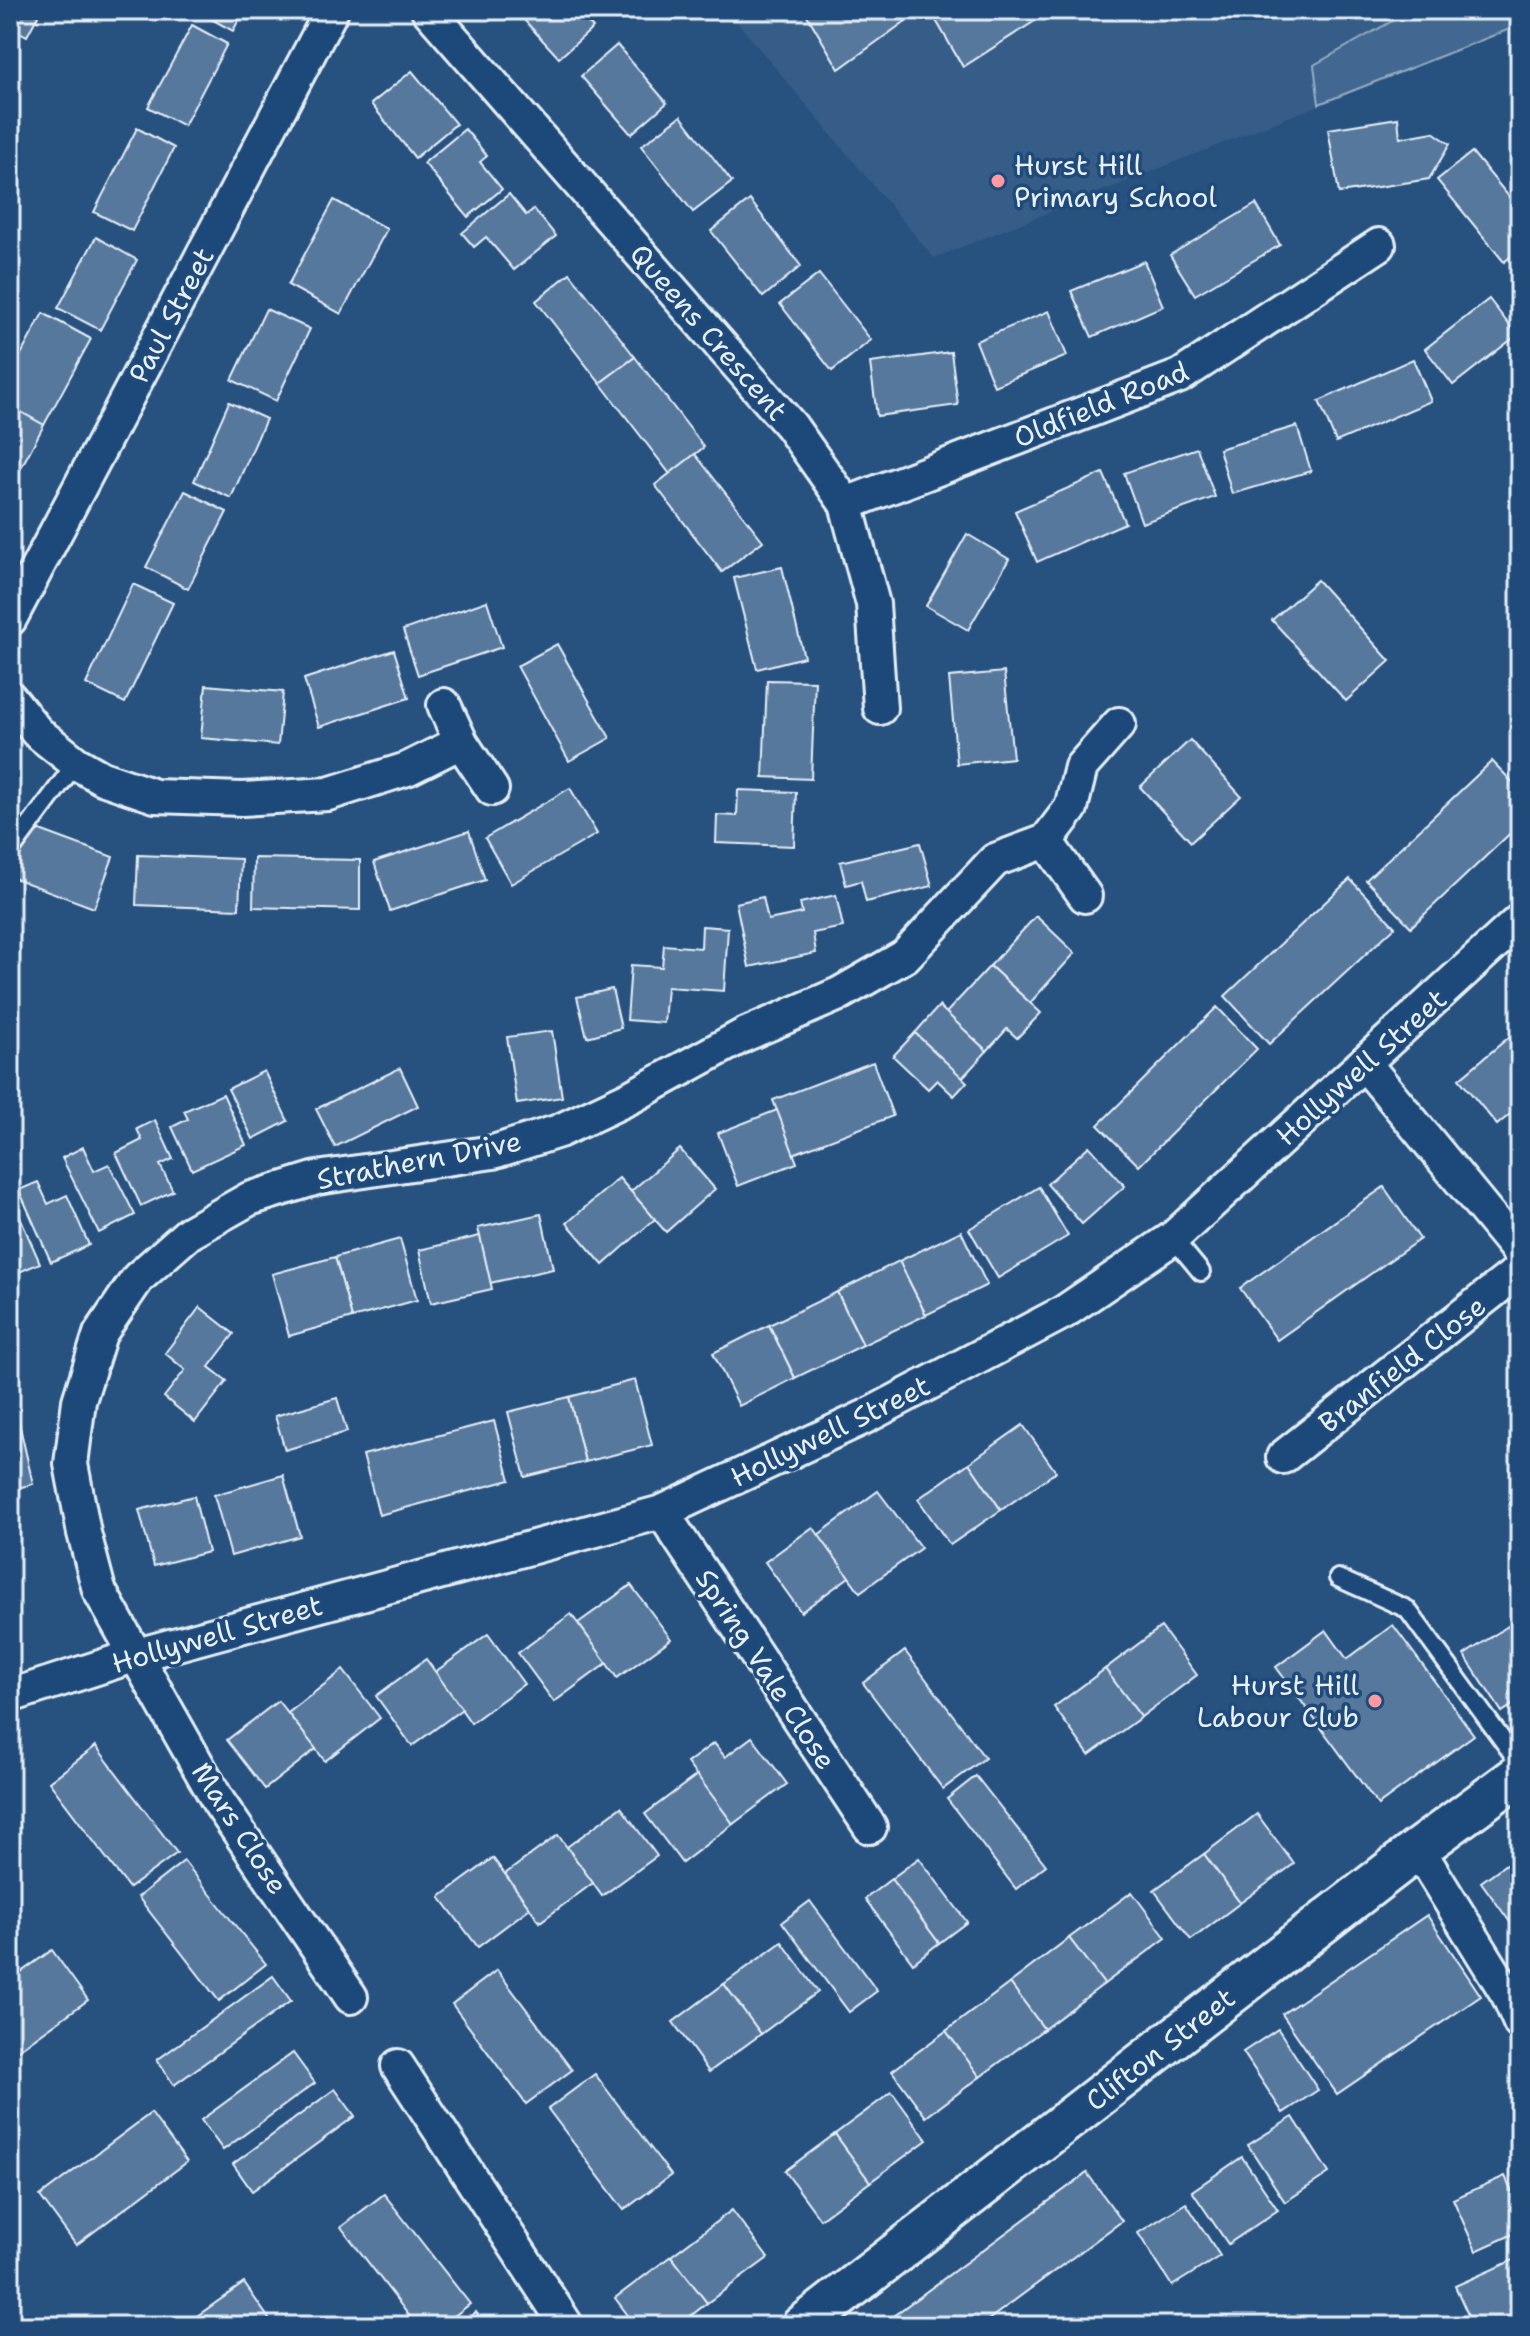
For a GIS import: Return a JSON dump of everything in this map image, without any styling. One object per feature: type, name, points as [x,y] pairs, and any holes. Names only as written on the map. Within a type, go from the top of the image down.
[{"type":"street","name":"Paul Street","points":[[10,619],[332,10]]},
{"type":"street","name":"Queens Crescent","points":[[428,10],[791,426],[846,504],[873,604],[880,708]]},
{"type":"street","name":"Oldfield Road","points":[[846,504],[1180,376],[1379,245]]},
{"type":"street","points":[[10,698],[37,732],[76,763],[102,778],[155,796],[242,799],[328,794],[407,769],[461,742]]},
{"type":"street","points":[[444,705],[461,742],[492,789]]},
{"type":"street","points":[[1085,896],[1046,841],[1071,808],[1081,767],[1119,724]]},
{"type":"street","name":"Strathern Drive","points":[[137,1655],[99,1590],[71,1464],[79,1401],[100,1334],[138,1278],[189,1233],[249,1199],[317,1178],[493,1152],[559,1131],[631,1097],[744,1035],[839,994],[905,956],[995,860],[1046,841]]},
{"type":"street","name":"Hollywell Street","points":[[10,1696],[137,1655],[662,1512],[867,1416],[1064,1312],[1173,1238],[1520,920]]},
{"type":"street","points":[[1365,1064],[1520,1253]]},
{"type":"street","name":"Branfield Close","points":[[1283,1457],[1520,1270]]},
{"type":"street","name":"Spring Vale Close","points":[[662,1512],[870,1827]]},
{"type":"street","name":"Mars Close","points":[[137,1655],[218,1801],[351,1997]]},
{"type":"street","name":"Clifton Street","points":[[802,2326],[1418,1849],[1520,1774]]},
{"type":"street","points":[[1418,1849],[1508,1995],[1520,2023]]},
{"type":"street","points":[[398,2066],[567,2326]]},
{"type":"lane","points":[[10,852],[76,763]]},
{"type":"lane","points":[[1173,1238],[1201,1272]]},
{"type":"lane","points":[[1338,1578],[1407,1609],[1520,1764]]},
{"type":"shaded area","name":"Hurst Hill Primary School","points":[[727,10],[1508,10],[1520,25],[934,258]]},
{"type":"shaded area","points":[[1412,10],[1520,10],[1520,25],[1319,104],[1314,65]]},
{"type":"building","points":[[10,10],[41,10],[27,36],[10,28]]},
{"type":"building","points":[[195,10],[244,10],[233,31]]},
{"type":"building","points":[[515,10],[576,10],[593,28],[559,58]]},
{"type":"building","points":[[804,10],[921,10],[839,69]]},
{"type":"building","points":[[930,10],[1052,10],[963,67]]},
{"type":"building","points":[[192,25],[227,44],[184,126],[148,107]]},
{"type":"building","points":[[617,45],[667,103],[631,134],[581,76]]},
{"type":"building","points":[[412,71],[456,124],[415,158],[371,104]]},
{"type":"building","points":[[681,116],[732,182],[693,212],[641,146]]},
{"type":"building","points":[[1398,118],[1400,138],[1433,132],[1450,144],[1429,179],[1339,193],[1328,129]]},
{"type":"building","points":[[137,128],[174,148],[132,231],[94,212]]},
{"type":"building","points":[[465,129],[487,156],[480,162],[502,189],[468,217],[424,163]]},
{"type":"building","points":[[1472,152],[1520,210],[1520,249],[1504,262],[1437,180]]},
{"type":"building","points":[[509,194],[526,215],[534,209],[556,236],[514,270],[486,237],[474,247],[462,233]]},
{"type":"building","points":[[334,200],[387,229],[341,314],[288,285]]},
{"type":"building","points":[[750,200],[801,266],[763,297],[711,231]]},
{"type":"building","points":[[1256,204],[1280,245],[1195,295],[1170,255]]},
{"type":"building","points":[[96,237],[137,260],[100,330],[58,308]]},
{"type":"building","points":[[1144,261],[1163,306],[1092,337],[1071,291]]},
{"type":"building","points":[[570,273],[635,357],[600,383],[536,301]]},
{"type":"building","points":[[819,274],[871,340],[832,371],[780,304]]},
{"type":"building","points":[[1489,299],[1517,335],[1453,385],[1425,349]]},
{"type":"building","points":[[266,309],[310,329],[276,401],[232,380]]},
{"type":"building","points":[[1049,311],[1067,356],[994,386],[976,341]]},
{"type":"building","points":[[43,313],[91,339],[44,425],[10,406],[10,375]]},
{"type":"building","points":[[951,352],[958,405],[877,416],[870,363]]},
{"type":"building","points":[[635,357],[704,447],[670,474],[600,383]]},
{"type":"building","points":[[1413,359],[1431,401],[1336,442],[1319,401]]},
{"type":"building","points":[[229,402],[266,419],[231,498],[194,481]]},
{"type":"building","points":[[10,406],[44,425],[10,488]]},
{"type":"building","points":[[1297,426],[1311,471],[1232,494],[1219,449]]},
{"type":"building","points":[[1197,448],[1215,497],[1142,523],[1124,473]]},
{"type":"building","points":[[695,454],[763,541],[722,572],[655,485]]},
{"type":"building","points":[[1103,473],[1125,523],[1037,562],[1015,511]]},
{"type":"building","points":[[185,491],[227,512],[188,589],[146,567]]},
{"type":"building","points":[[967,534],[1009,559],[968,630],[926,606]]},
{"type":"building","points":[[782,567],[804,657],[757,669],[734,578]]},
{"type":"building","points":[[1317,580],[1390,661],[1346,701],[1272,620]]},
{"type":"building","points":[[133,584],[173,603],[125,703],[86,684]]},
{"type":"building","points":[[487,601],[502,647],[418,675],[403,630]]},
{"type":"building","points":[[557,644],[610,738],[569,761],[517,666]]},
{"type":"building","points":[[394,650],[409,698],[319,727],[304,679]]},
{"type":"building","points":[[1004,672],[1013,758],[957,764],[949,677]]},
{"type":"building","points":[[767,680],[815,681],[811,779],[763,777]]},
{"type":"building","points":[[206,685],[283,692],[278,745],[201,738]]},
{"type":"building","points":[[1190,740],[1241,796],[1191,842],[1140,787]]},
{"type":"building","points":[[1492,761],[1520,790],[1520,824],[1411,927],[1366,880]]},
{"type":"building","points":[[570,788],[597,834],[511,884],[485,838]]},
{"type":"building","points":[[738,790],[796,792],[794,846],[716,843],[717,815],[737,816]]},
{"type":"building","points":[[29,826],[113,857],[94,908],[11,877]]},
{"type":"building","points":[[469,831],[485,880],[390,911],[374,862]]},
{"type":"building","points":[[920,843],[932,886],[866,902],[861,881],[846,885],[840,862]]},
{"type":"building","points":[[138,855],[241,859],[239,909],[136,905]]},
{"type":"building","points":[[254,858],[360,860],[360,910],[253,907]]},
{"type":"building","points":[[1350,879],[1395,927],[1269,1044],[1225,996]]},
{"type":"building","points":[[836,895],[843,927],[813,933],[816,953],[749,967],[736,903],[763,897],[768,920],[802,913],[800,903]]},
{"type":"building","points":[[1036,916],[1075,953],[1030,1003],[990,966]]},
{"type":"building","points":[[702,926],[728,928],[724,991],[667,987],[664,1023],[627,1020],[631,965],[662,967],[664,945],[701,948]]},
{"type":"building","points":[[990,966],[1041,1013],[1017,1038],[1007,1029],[987,1051],[946,1013]]},
{"type":"building","points":[[612,989],[621,1028],[587,1037],[577,997]]},
{"type":"building","points":[[939,1006],[987,1051],[962,1078],[915,1033]]},
{"type":"building","points":[[1217,1007],[1257,1049],[1139,1166],[1098,1125]]},
{"type":"building","points":[[1520,1028],[1520,1106],[1497,1125],[1459,1079]]},
{"type":"building","points":[[552,1031],[562,1097],[517,1104],[507,1037]]},
{"type":"building","points":[[915,1033],[967,1082],[954,1096],[937,1080],[928,1089],[893,1056]]},
{"type":"building","points":[[873,1062],[893,1116],[793,1154],[773,1100]]},
{"type":"building","points":[[400,1068],[418,1106],[335,1147],[316,1109]]},
{"type":"building","points":[[264,1071],[288,1121],[253,1139],[228,1089]]},
{"type":"building","points":[[223,1094],[246,1145],[192,1170],[172,1127],[188,1119],[184,1111]]},
{"type":"building","points":[[777,1110],[797,1163],[738,1186],[718,1133]]},
{"type":"building","points":[[155,1120],[173,1159],[160,1165],[173,1191],[141,1206],[116,1153],[142,1140],[137,1129]]},
{"type":"building","points":[[1089,1146],[1125,1186],[1082,1224],[1047,1184]]},
{"type":"building","points":[[83,1147],[94,1171],[109,1164],[135,1215],[99,1233],[62,1158]]},
{"type":"building","points":[[680,1149],[715,1189],[666,1232],[630,1192]]},
{"type":"building","points":[[619,1178],[655,1219],[603,1265],[567,1223]]},
{"type":"building","points":[[38,1182],[48,1204],[67,1195],[89,1245],[51,1262],[19,1190]]},
{"type":"building","points":[[1039,1187],[1068,1236],[998,1278],[969,1229]]},
{"type":"building","points":[[1384,1187],[1420,1239],[1277,1340],[1240,1288]]},
{"type":"building","points":[[10,1198],[40,1263],[10,1276]]},
{"type":"building","points":[[541,1214],[553,1269],[490,1283],[478,1228]]},
{"type":"building","points":[[961,1231],[987,1285],[926,1315],[899,1261]]},
{"type":"building","points":[[480,1236],[492,1289],[431,1303],[419,1250]]},
{"type":"building","points":[[400,1239],[417,1300],[352,1318],[335,1257]]},
{"type":"building","points":[[335,1257],[352,1318],[289,1336],[272,1274]]},
{"type":"building","points":[[899,1261],[926,1315],[863,1345],[837,1292]]},
{"type":"building","points":[[837,1292],[863,1345],[795,1378],[769,1325]]},
{"type":"building","points":[[200,1307],[234,1334],[209,1367],[227,1381],[195,1422],[164,1397],[185,1370],[165,1353]]},
{"type":"building","points":[[769,1325],[795,1378],[739,1406],[713,1353]]},
{"type":"building","points":[[635,1380],[652,1445],[585,1462],[569,1397]]},
{"type":"building","points":[[569,1397],[585,1462],[525,1477],[508,1412]]},
{"type":"building","points":[[337,1398],[347,1432],[285,1450],[275,1416]]},
{"type":"building","points":[[15,1405],[33,1484],[10,1490],[10,1406]]},
{"type":"building","points":[[494,1421],[510,1480],[379,1515],[363,1455]]},
{"type":"building","points":[[1023,1425],[1056,1472],[1001,1510],[969,1463]]},
{"type":"building","points":[[1520,1438],[1520,1460],[1510,1445]]},
{"type":"building","points":[[969,1463],[1001,1510],[950,1545],[918,1499]]},
{"type":"building","points":[[283,1475],[300,1536],[231,1556],[214,1495]]},
{"type":"building","points":[[878,1491],[921,1548],[860,1592],[818,1535]]},
{"type":"building","points":[[194,1496],[208,1552],[154,1566],[139,1510]]},
{"type":"building","points":[[813,1527],[849,1577],[801,1612],[765,1562]]},
{"type":"building","points":[[631,1585],[671,1639],[617,1678],[578,1623]]},
{"type":"building","points":[[571,1614],[607,1663],[554,1702],[518,1653]]},
{"type":"building","points":[[1520,1618],[1520,1700],[1502,1712],[1464,1655]]},
{"type":"building","name":"Hurst Hill Labour Club","points":[[1393,1625],[1474,1735],[1378,1805],[1276,1667],[1326,1630],[1347,1659]]},
{"type":"building","points":[[1161,1627],[1197,1675],[1141,1717],[1105,1669]]},
{"type":"building","points":[[488,1634],[524,1684],[471,1723],[435,1672]]},
{"type":"building","points":[[905,1651],[985,1758],[943,1789],[863,1683]]},
{"type":"building","points":[[426,1659],[462,1709],[412,1746],[376,1696]]},
{"type":"building","points":[[1105,1669],[1141,1717],[1089,1755],[1054,1707]]},
{"type":"building","points":[[343,1670],[380,1718],[325,1761],[288,1713]]},
{"type":"building","points":[[278,1701],[316,1749],[265,1789],[227,1740]]},
{"type":"building","points":[[752,1737],[787,1784],[733,1824],[687,1763],[714,1743],[725,1757]]},
{"type":"building","points":[[96,1746],[177,1853],[129,1888],[49,1782]]},
{"type":"building","points":[[697,1775],[733,1824],[682,1863],[645,1814]]},
{"type":"building","points":[[976,1776],[1046,1865],[1016,1889],[947,1799]]},
{"type":"building","points":[[621,1807],[657,1856],[602,1896],[567,1847]]},
{"type":"building","points":[[1257,1814],[1294,1864],[1240,1903],[1204,1854]]},
{"type":"building","points":[[558,1835],[593,1883],[540,1922],[505,1874]]},
{"type":"building","points":[[1204,1854],[1240,1903],[1191,1940],[1154,1890]]},
{"type":"building","points":[[1520,1854],[1520,1932],[1518,1933],[1481,1882]]},
{"type":"building","points":[[493,1858],[530,1908],[478,1947],[440,1897]]},
{"type":"building","points":[[919,1858],[967,1922],[939,1943],[891,1879]]},
{"type":"building","points":[[184,1861],[266,1964],[219,2001],[138,1897]]},
{"type":"building","points":[[891,1879],[939,1943],[913,1963],[865,1899]]},
{"type":"building","points":[[1132,1892],[1166,1938],[1104,1984],[1069,1938]]},
{"type":"building","points":[[810,1901],[877,1991],[849,2012],[782,1922]]},
{"type":"building","points":[[1427,1915],[1481,1996],[1337,2094],[1282,2014]]},
{"type":"building","points":[[1069,1938],[1104,1984],[1044,2029],[1010,1983]]},
{"type":"building","points":[[782,1942],[818,1992],[761,2034],[724,1984]]},
{"type":"building","points":[[52,1950],[88,2000],[10,2056],[10,1980]]},
{"type":"building","points":[[497,1970],[572,2070],[526,2104],[452,2004]]},
{"type":"building","points":[[273,1976],[291,2001],[174,2085],[157,2060]]},
{"type":"building","points":[[1010,1983],[1044,2029],[980,2077],[946,2031]]},
{"type":"building","points":[[724,1984],[761,2034],[709,2072],[673,2022]]},
{"type":"building","points":[[1278,2029],[1318,2090],[1283,2113],[1243,2052]]},
{"type":"building","points":[[946,2031],[980,2077],[926,2117],[892,2071]]},
{"type":"building","points":[[293,2053],[315,2083],[223,2150],[201,2120]]},
{"type":"building","points":[[595,2074],[671,2175],[624,2210],[548,2109]]},
{"type":"building","points":[[335,2089],[355,2116],[252,2191],[233,2164]]},
{"type":"building","points":[[892,2092],[927,2140],[870,2182],[835,2134]]},
{"type":"building","points":[[151,2113],[187,2162],[76,2245],[40,2196]]},
{"type":"building","points":[[1293,2117],[1329,2173],[1285,2202],[1248,2145]]},
{"type":"building","points":[[835,2134],[870,2182],[820,2219],[785,2171]]},
{"type":"building","points":[[1242,2157],[1278,2210],[1228,2244],[1192,2191]]},
{"type":"building","points":[[1087,2173],[1122,2221],[980,2326],[888,2326],[885,2322]]},
{"type":"building","points":[[1505,2176],[1520,2209],[1520,2231],[1476,2251],[1453,2199]]},
{"type":"building","points":[[384,2194],[470,2304],[441,2326],[417,2326],[341,2227]]},
{"type":"building","points":[[1186,2203],[1220,2256],[1172,2286],[1138,2233]]},
{"type":"building","points":[[732,2210],[768,2258],[707,2303],[671,2256]]},
{"type":"building","points":[[671,2256],[707,2303],[678,2326],[636,2326],[615,2298]]},
{"type":"building","points":[[1520,2257],[1520,2326],[1473,2326],[1455,2286]]},
{"type":"building","points":[[244,2283],[274,2326],[204,2326],[197,2316]]},
{"type":"building","points":[[476,2312],[486,2326],[458,2326]]},
{"type":"place","name":"Hurst Hill Primary School","points":[[998,181]]},
{"type":"place","name":"Hurst Hill Labour Club","points":[[1375,1701]]}]
